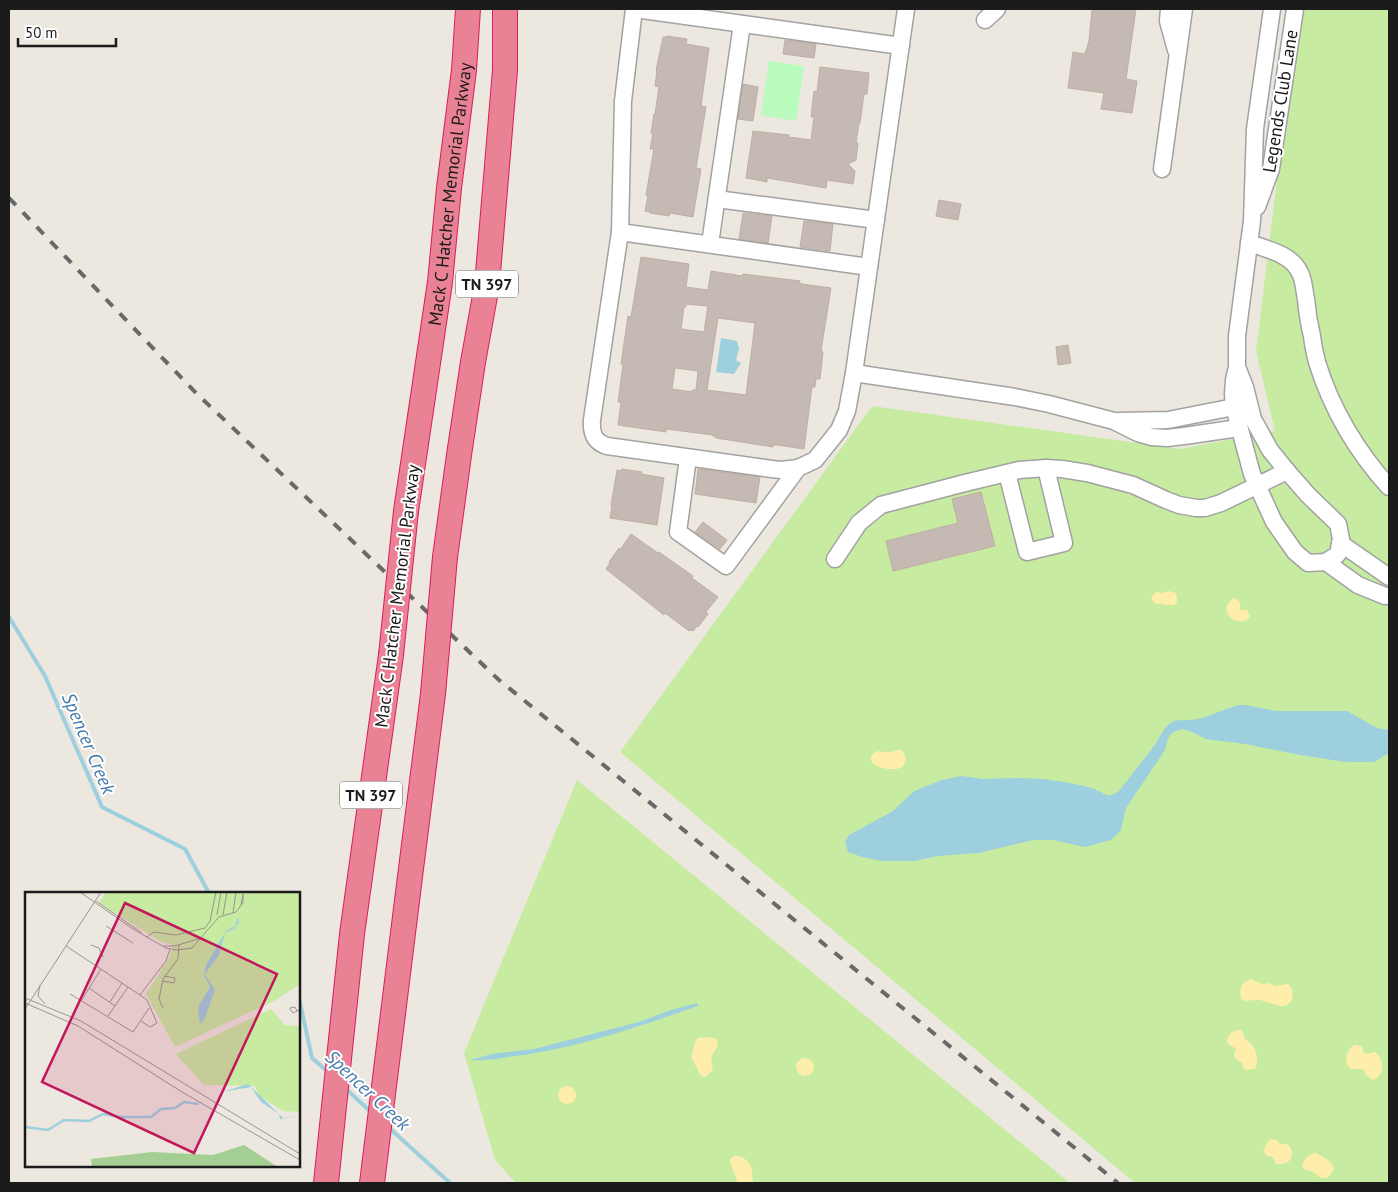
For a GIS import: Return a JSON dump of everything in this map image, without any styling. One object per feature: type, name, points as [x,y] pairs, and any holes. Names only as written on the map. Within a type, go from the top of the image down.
[{"type":"highway","name":"Mack C Hatcher Memorial Parkway","points":[[326,1183],[352,934],[390,655],[406,511],[440,282],[449,188],[464,70],[468,9]]},
{"type":"highway","name":"TN 397","points":[[372,1183],[433,694],[445,557],[460,445],[487,285],[505,70],[505,9]]},
{"type":"street","points":[[900,46],[635,9],[624,85],[620,232],[592,420],[593,434],[598,442],[607,446],[781,470],[798,468],[815,460],[839,430],[849,404],[854,373],[906,9]]},
{"type":"street","points":[[985,20],[997,9]]},
{"type":"street","points":[[1169,9],[1168,25],[1178,56]]},
{"type":"street","points":[[1162,169],[1184,9]]},
{"type":"street","name":"Legends Club Lane","points":[[1272,9],[1255,129],[1252,221],[1237,336],[1237,367],[1233,394],[1234,407],[1257,486],[1274,522],[1295,552],[1308,563],[1326,562],[1358,585],[1389,596]]},
{"type":"street","name":"Legends Club Lane","points":[[1252,221],[1271,169],[1295,9]]},
{"type":"street","points":[[710,244],[742,24]]},
{"type":"street","points":[[717,199],[876,220]]},
{"type":"street","points":[[620,232],[869,267]]},
{"type":"street","points":[[1249,243],[1277,253],[1292,262],[1300,272],[1304,284],[1310,331],[1317,362],[1331,398],[1344,425],[1389,487]]},
{"type":"street","name":"Legends Club Lane","points":[[1237,367],[1254,419],[1270,450],[1308,494],[1338,524],[1340,543]]},
{"type":"street","points":[[854,373],[1033,400],[1114,421],[1152,436],[1167,438],[1239,428]]},
{"type":"street","points":[[1114,421],[1168,420],[1234,407]]},
{"type":"street","points":[[688,458],[678,532],[726,566],[798,468]]},
{"type":"street","points":[[835,559],[859,523],[882,505],[1007,473],[1046,468],[1087,473],[1144,489],[1166,500],[1196,508],[1213,506],[1287,471]]},
{"type":"street","points":[[1007,473],[1027,552],[1064,543],[1046,468]]},
{"type":"street","points":[[1326,562],[1338,554],[1340,543],[1389,577]]},
{"type":"green space","points":[[1298,9],[1389,9],[1389,1183],[1135,1183],[620,752],[872,406],[1180,449],[1275,431],[1256,351]]},
{"type":"green space","points":[[769,61],[804,66],[796,121],[761,115]]},
{"type":"green space","points":[[577,780],[1070,1183],[516,1183],[495,1160],[464,1053]]},
{"type":"sand","points":[[1168,591],[1176,593],[1177,599],[1174,605],[1155,604],[1151,598],[1156,592],[1163,593]]},
{"type":"sand","points":[[1234,598],[1240,602],[1240,610],[1247,610],[1250,616],[1246,620],[1236,621],[1228,614],[1228,603]]},
{"type":"sand","points":[[897,750],[903,752],[906,759],[903,766],[899,768],[887,769],[872,762],[871,758],[876,752]]},
{"type":"sand","points":[[1251,979],[1261,984],[1268,983],[1276,986],[1288,984],[1291,987],[1292,999],[1286,1005],[1278,1006],[1260,1000],[1246,1001],[1241,999],[1240,992],[1242,986]]},
{"type":"sand","points":[[1239,1030],[1242,1031],[1245,1039],[1255,1051],[1257,1060],[1255,1069],[1246,1070],[1243,1068],[1242,1063],[1234,1056],[1236,1049],[1227,1043],[1230,1034]]},
{"type":"sand","points":[[698,1038],[714,1038],[717,1040],[718,1045],[711,1059],[713,1069],[705,1077],[701,1076],[691,1057],[695,1042]]},
{"type":"sand","points":[[1354,1045],[1362,1047],[1364,1053],[1367,1054],[1375,1052],[1381,1059],[1382,1071],[1377,1078],[1373,1080],[1362,1069],[1351,1069],[1346,1057]]},
{"type":"sand","points":[[805,1058],[811,1061],[814,1067],[811,1073],[805,1076],[799,1073],[796,1067],[799,1061]]},
{"type":"sand","points":[[567,1086],[573,1089],[576,1095],[573,1101],[567,1104],[561,1101],[558,1095],[561,1089]]},
{"type":"sand","points":[[1271,1139],[1290,1146],[1292,1157],[1288,1162],[1276,1164],[1273,1157],[1267,1156],[1263,1151]]},
{"type":"sand","points":[[1316,1153],[1333,1167],[1331,1174],[1326,1178],[1321,1178],[1302,1166],[1307,1157]]},
{"type":"sand","points":[[736,1155],[745,1159],[750,1165],[753,1183],[737,1183],[730,1159]]},
{"type":"water","points":[[721,338],[737,341],[739,349],[736,360],[741,363],[734,374],[716,372]]},
{"type":"water","points":[[1239,705],[1276,711],[1347,711],[1377,728],[1389,730],[1389,753],[1374,762],[1346,762],[1206,739],[1182,729],[1173,732],[1168,738],[1165,750],[1126,808],[1121,830],[1111,840],[1085,847],[1053,840],[1033,840],[979,853],[937,856],[915,861],[882,861],[848,852],[845,842],[849,835],[893,811],[913,792],[942,780],[961,776],[984,779],[1043,779],[1092,788],[1109,796],[1118,792],[1169,724],[1203,717]]},
{"type":"water","points":[[697,1003],[698,1006],[628,1030],[581,1043],[532,1054],[489,1060],[470,1060],[492,1054],[534,1049],[639,1022]]},
{"type":"building","points":[[1092,9],[1136,9],[1126,79],[1137,81],[1132,113],[1101,109],[1104,93],[1068,88],[1073,52],[1085,54],[1089,41]]},
{"type":"building","points":[[663,37],[687,39],[686,44],[709,48],[701,106],[706,107],[696,168],[701,169],[693,217],[670,213],[669,216],[645,211],[654,149],[650,149],[653,134],[651,133],[659,87],[655,86],[656,71]]},
{"type":"building","points":[[785,40],[816,44],[814,58],[783,54]]},
{"type":"building","points":[[820,67],[869,73],[867,94],[864,94],[856,143],[858,143],[856,160],[848,164],[855,171],[853,184],[827,180],[826,188],[767,178],[767,182],[746,178],[753,131],[789,135],[789,137],[811,140],[814,117],[811,117],[814,91],[817,92]]},
{"type":"building","points":[[743,84],[758,87],[753,121],[738,119]]},
{"type":"building","points":[[939,200],[961,204],[958,220],[936,216]]},
{"type":"building","points":[[743,213],[772,216],[768,243],[739,239]]},
{"type":"building","points":[[804,221],[833,224],[830,251],[800,247]]},
{"type":"building","points":[[641,257],[689,264],[686,287],[708,290],[711,271],[742,276],[743,274],[800,281],[799,283],[802,284],[831,288],[821,351],[823,352],[820,379],[816,379],[815,387],[812,387],[804,449],[777,445],[773,445],[773,447],[716,438],[713,435],[666,429],[666,432],[618,425],[621,402],[618,402],[623,365],[621,364],[628,316],[631,317]],"holes":[[[686,304],[708,306],[704,332],[681,329]],[[718,318],[755,323],[746,395],[707,390]],[[675,368],[698,371],[696,390],[692,390],[692,392],[672,389]]]},
{"type":"building","points":[[1068,345],[1071,363],[1058,365],[1056,347]]},
{"type":"building","points":[[622,469],[664,478],[657,525],[610,518],[617,470],[621,471]]},
{"type":"building","points":[[698,469],[760,477],[756,503],[695,494]]},
{"type":"building","points":[[981,492],[995,546],[893,571],[886,541],[958,523],[952,499]]},
{"type":"building","points":[[703,522],[727,540],[720,549],[695,532]]},
{"type":"building","points":[[631,534],[693,576],[692,578],[718,597],[706,612],[708,614],[693,631],[689,631],[665,613],[664,615],[606,569],[619,548],[620,550]]},
{"type":"waterway","name":"Spencer Creek","points":[[9,617],[45,676],[102,807],[185,849],[208,892]]},
{"type":"waterway","name":"Spencer Creek","points":[[300,1003],[312,1058],[328,1072]]},
{"type":"waterway","name":"Spencer Creek","points":[[344,1087],[372,1113]]},
{"type":"waterway","name":"Spencer Creek","points":[[387,1126],[450,1183]]},
{"type":"railway","points":[[9,198],[196,393],[499,680],[1118,1183]]}]
